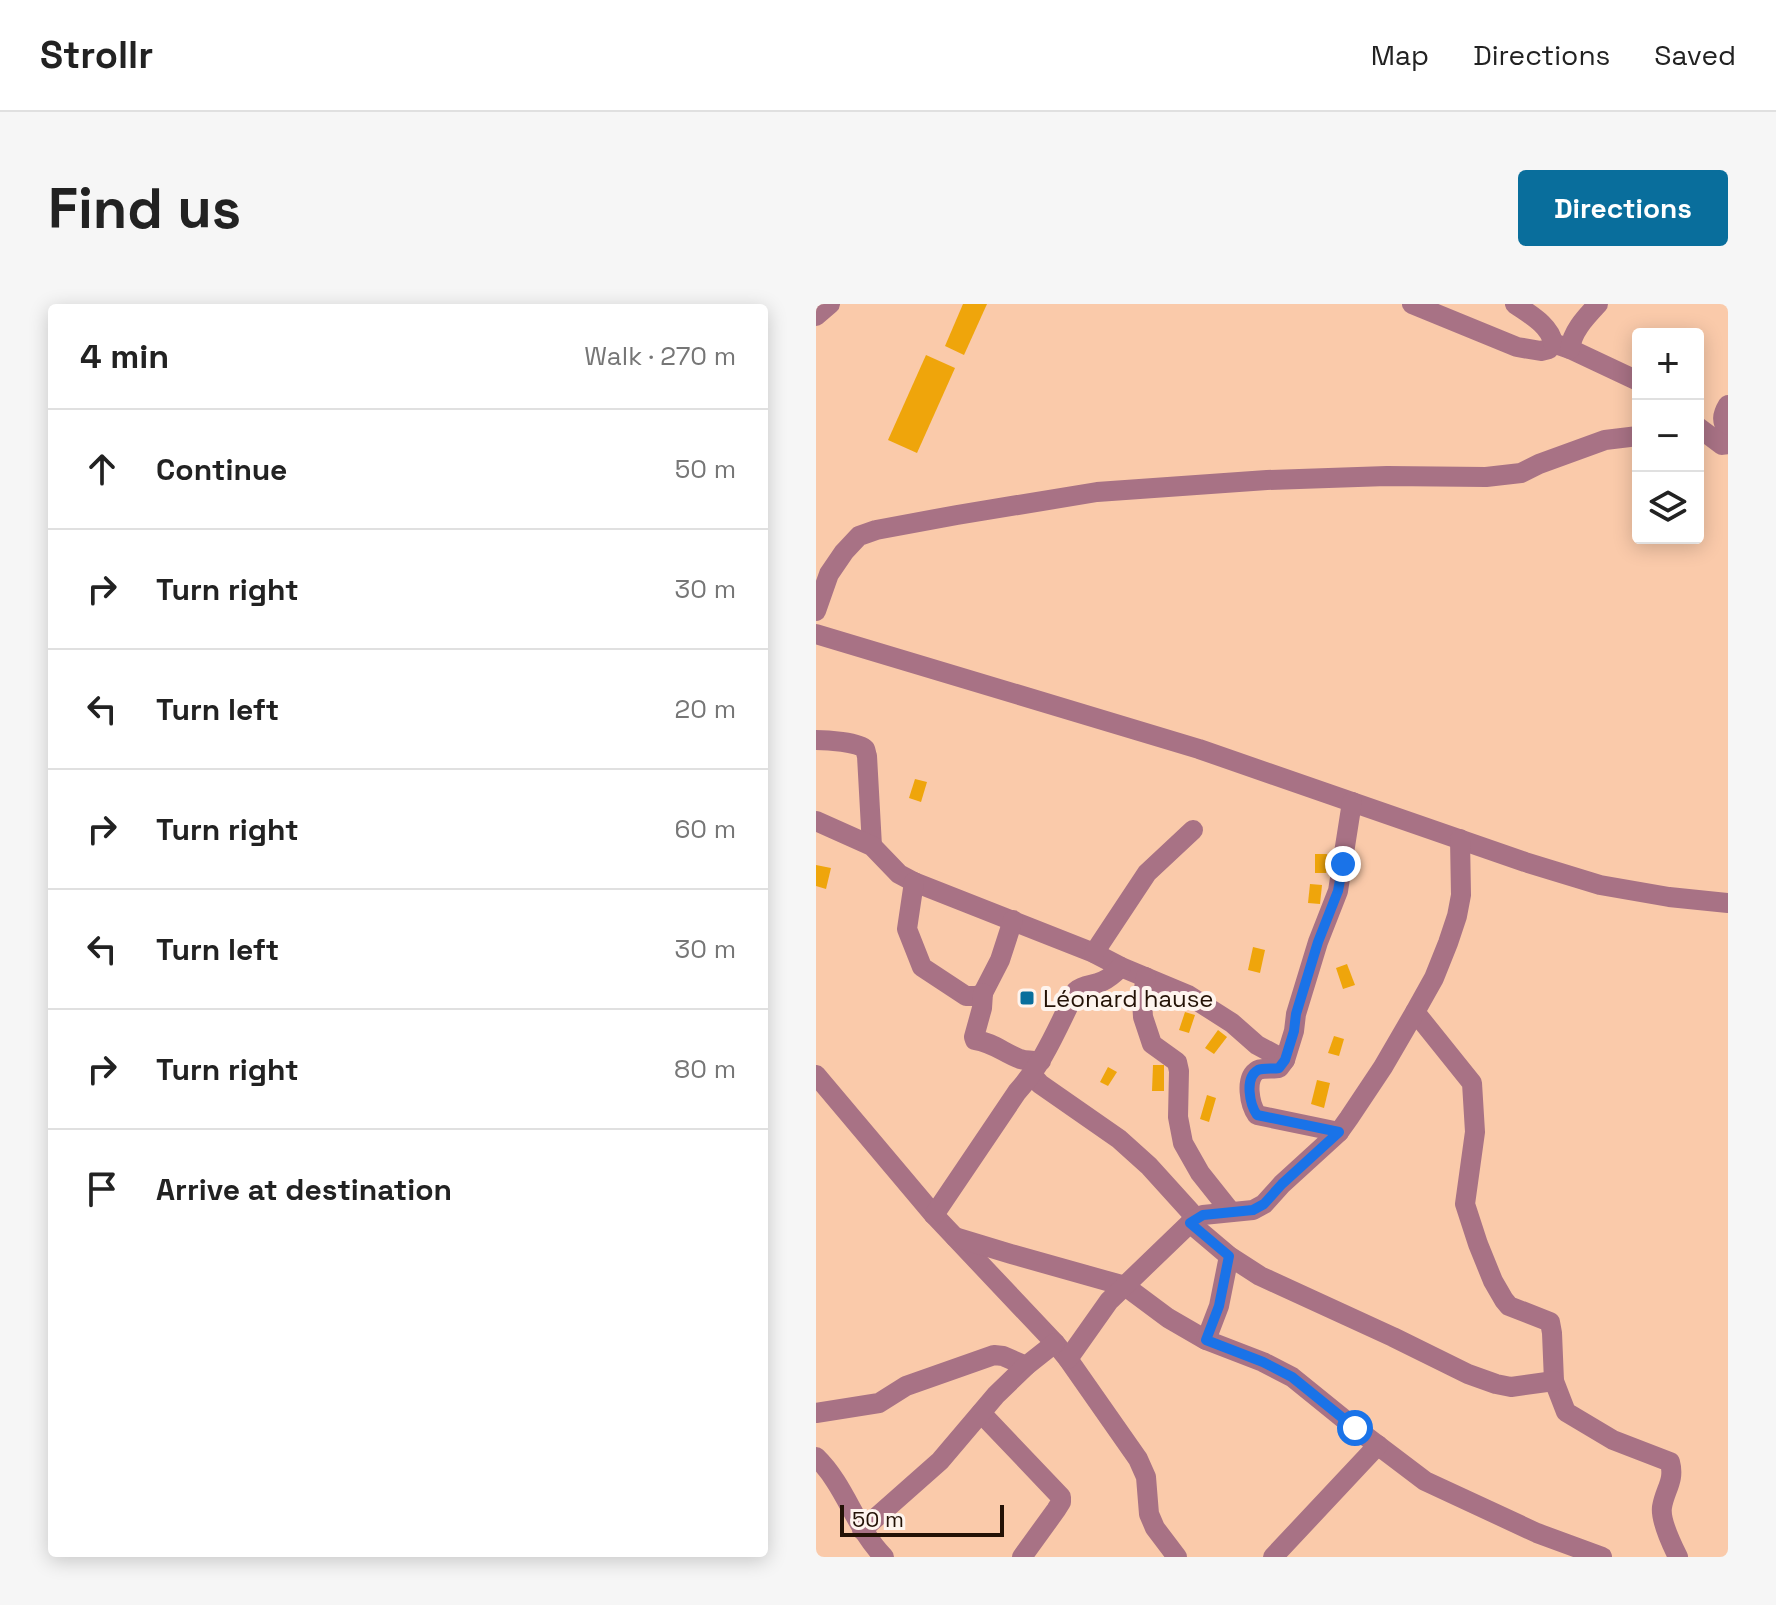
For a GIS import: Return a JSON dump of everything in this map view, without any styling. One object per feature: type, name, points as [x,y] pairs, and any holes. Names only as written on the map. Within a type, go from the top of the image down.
[{"type":"street","points":[[816,316],[830,304]]},
{"type":"street","points":[[1412,304],[1517,347],[1541,351],[1562,346],[1571,339],[1592,307]]},
{"type":"street","points":[[1515,304],[1546,327],[1562,346],[1632,378]]},
{"type":"street","points":[[1726,442],[1722,416],[1728,405]]},
{"type":"street","points":[[1704,430],[1726,442]]},
{"type":"street","points":[[816,611],[829,574],[844,552],[859,536],[876,530],[1097,492],[1267,480],[1486,477],[1521,473],[1605,440],[1632,436]]},
{"type":"street","points":[[1704,444],[1726,442]]},
{"type":"street","points":[[816,634],[1199,749],[1600,885],[1728,903]]},
{"type":"street","points":[[816,740],[830,740],[865,749],[872,846]]},
{"type":"street","points":[[1339,1132],[1257,1115],[1249,1097],[1255,1073],[1279,1068],[1285,1060],[1318,942],[1338,891],[1352,802]]},
{"type":"street","points":[[816,821],[872,846],[899,874],[914,882],[1094,953],[1188,995],[1232,1023],[1257,1045],[1285,1060]]},
{"type":"street","points":[[1094,953],[1147,873],[1193,830]]},
{"type":"street","points":[[862,1530],[940,1461],[996,1395],[1026,1366],[1062,1351],[1109,1301],[1194,1221],[1203,1215],[1253,1210],[1264,1204],[1339,1132],[1383,1067],[1434,978],[1457,916],[1461,895],[1460,839]]},
{"type":"street","points":[[914,882],[907,929],[922,967],[966,996],[983,993]]},
{"type":"street","points":[[1013,920],[1000,960],[983,993],[975,1040],[993,1045],[1036,1068],[1040,1084],[1119,1139],[1149,1166],[1194,1221],[1229,1256],[1260,1276],[1468,1374],[1511,1387],[1554,1381]]},
{"type":"street","points":[[934,1215],[1036,1068],[1076,991],[1080,987],[1101,983],[1121,967]]},
{"type":"street","points":[[1146,977],[1142,1008],[1152,1044],[1177,1062],[1178,1117],[1183,1143],[1200,1173],[1231,1212]]},
{"type":"street","points":[[1415,1012],[1472,1083],[1475,1132],[1465,1204],[1493,1281],[1504,1300],[1519,1311],[1550,1322],[1554,1381],[1566,1412],[1613,1440],[1670,1462],[1673,1473],[1661,1510],[1678,1557]]},
{"type":"street","points":[[816,1075],[934,1215],[1062,1351],[1138,1459],[1146,1477],[1149,1514],[1165,1543],[1177,1557]]},
{"type":"street","points":[[955,1237],[1125,1286],[1168,1318],[1206,1340],[1292,1377],[1416,1476],[1537,1533],[1602,1557]]},
{"type":"street","points":[[1206,1340],[1219,1306],[1229,1256]]},
{"type":"street","points":[[816,1413],[876,1404],[906,1386],[994,1355],[1026,1366]]},
{"type":"street","points":[[981,1413],[1061,1497],[1056,1510],[1022,1557]]},
{"type":"street","points":[[1273,1557],[1378,1445]]},
{"type":"street","points":[[816,1457],[843,1491],[862,1530],[884,1557]]},
{"type":"building","points":[[963,304],[987,304],[964,355],[945,346]]},
{"type":"building","points":[[926,355],[955,368],[917,453],[888,440]]},
{"type":"building","points":[[915,779],[927,782],[921,802],[909,798]]},
{"type":"building","points":[[1315,854],[1327,854],[1326,873],[1315,873]]},
{"type":"building","points":[[816,865],[831,868],[826,889],[816,886]]},
{"type":"building","points":[[1310,884],[1322,885],[1320,904],[1308,903]]},
{"type":"building","points":[[1253,947],[1265,950],[1260,973],[1248,970]]},
{"type":"building","points":[[1347,964],[1355,985],[1343,989],[1336,968]]},
{"type":"building","points":[[1185,1012],[1195,1015],[1189,1033],[1179,1030]]},
{"type":"building","points":[[1218,1030],[1227,1037],[1214,1054],[1205,1048]]},
{"type":"building","points":[[1334,1036],[1344,1039],[1339,1056],[1328,1053]]},
{"type":"building","points":[[1153,1065],[1164,1065],[1164,1091],[1152,1091]]},
{"type":"building","points":[[1108,1067],[1117,1072],[1108,1086],[1100,1082]]},
{"type":"building","points":[[1317,1080],[1330,1083],[1324,1108],[1311,1104]]},
{"type":"building","points":[[1207,1095],[1216,1098],[1209,1122],[1200,1119]]},
{"type":"place","name":"Léonard hause","points":[[1027,998]]},
{"type":"route","points":[[1343,864],[1338,891],[1318,942],[1285,1060],[1279,1068],[1255,1073],[1249,1097],[1257,1115],[1339,1132],[1264,1204],[1253,1210],[1203,1215],[1190,1223],[1229,1256],[1219,1306],[1206,1340],[1292,1377],[1355,1428]]}]
